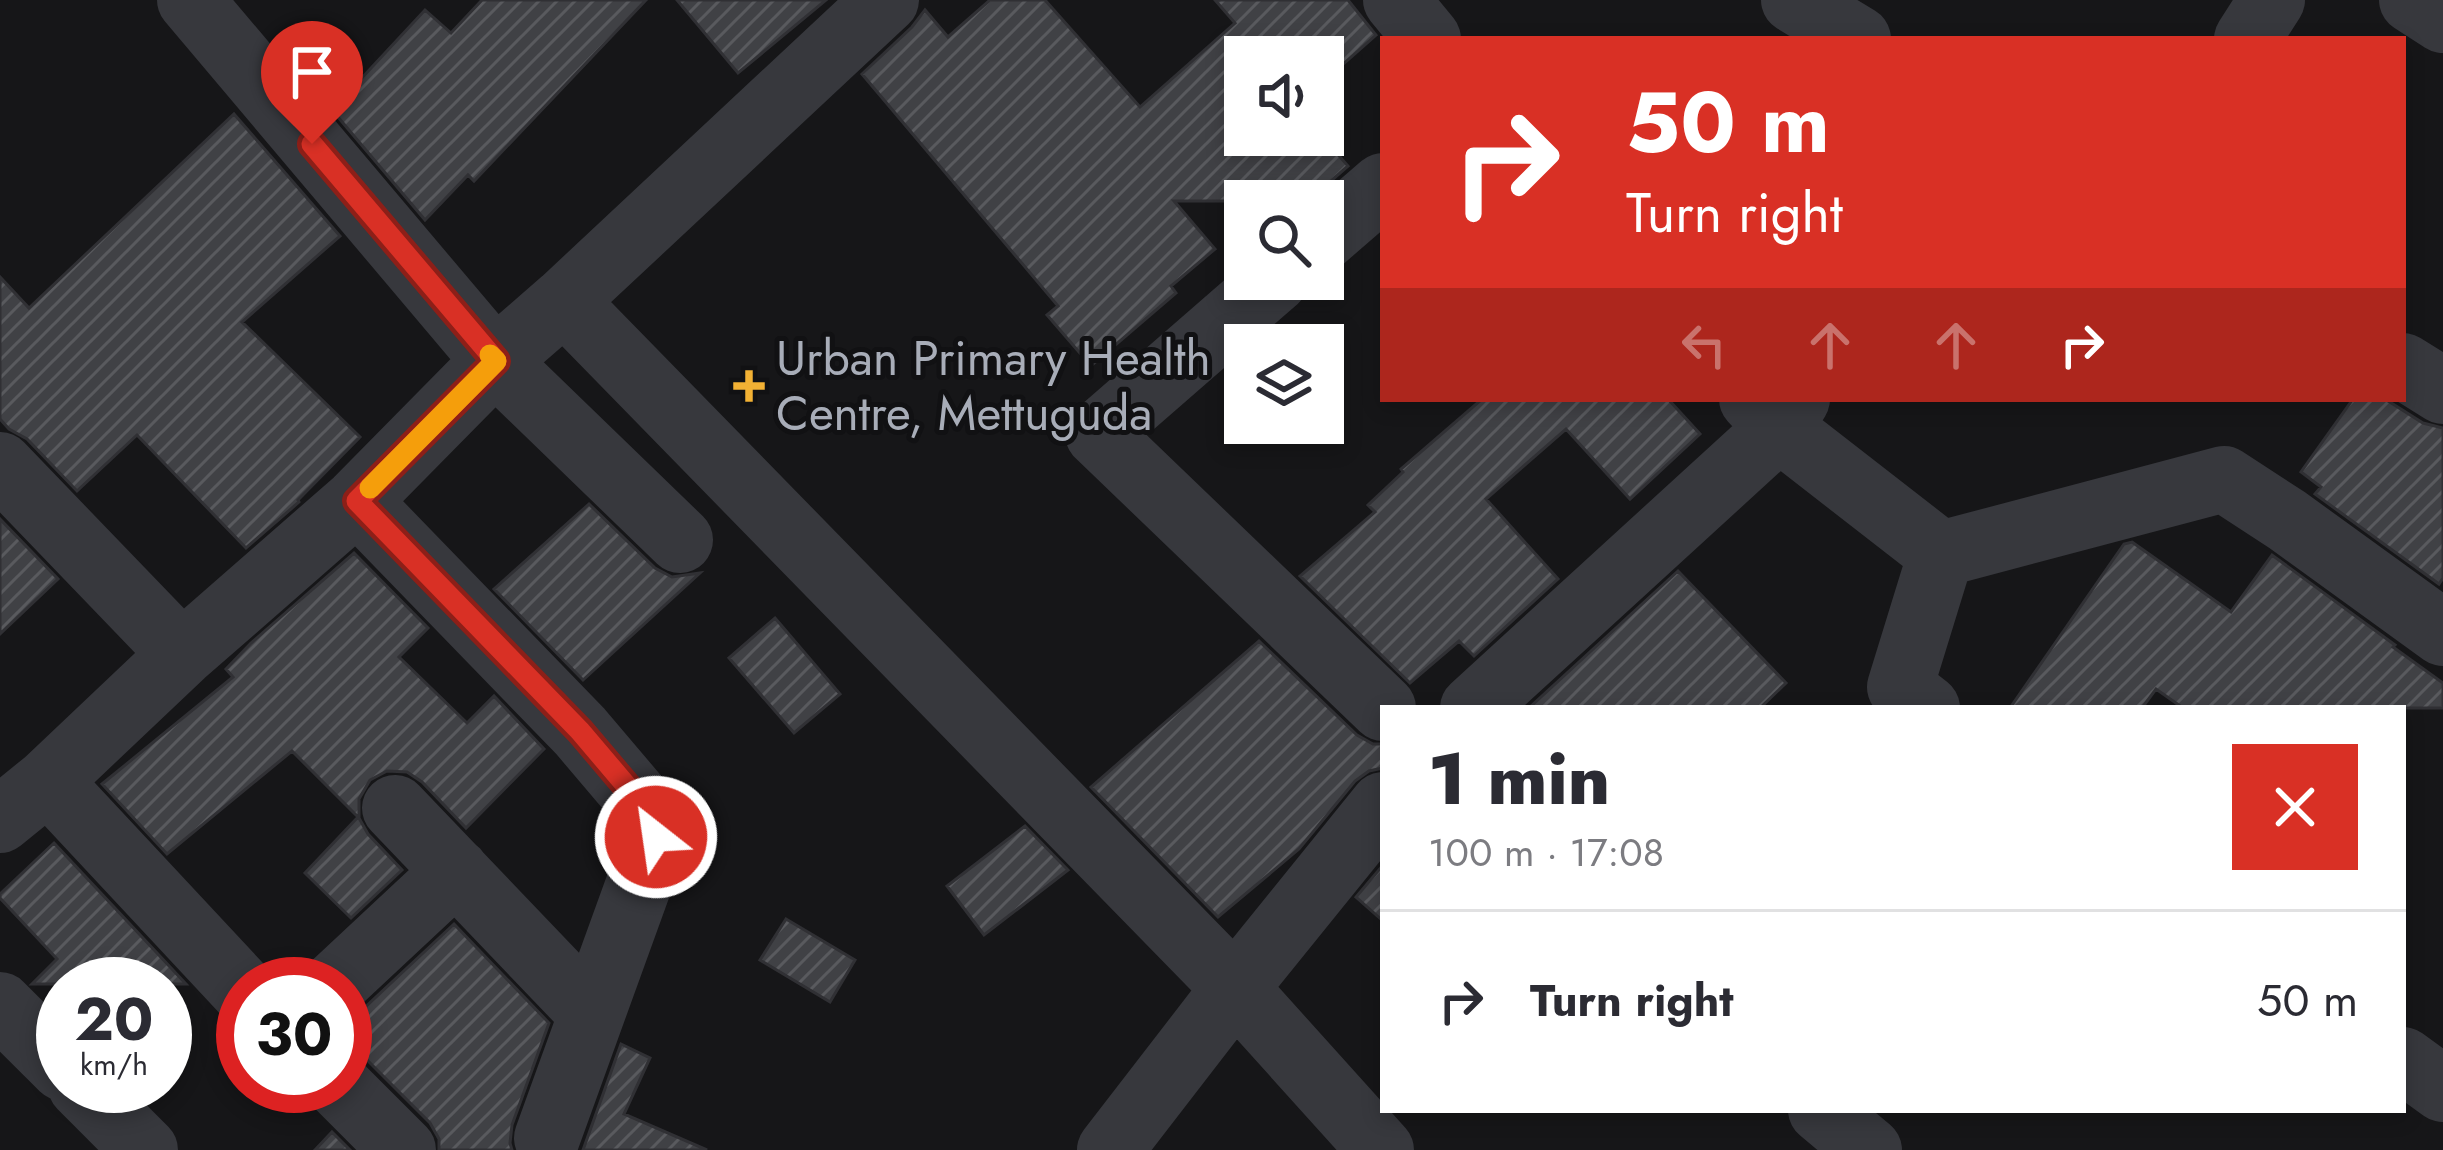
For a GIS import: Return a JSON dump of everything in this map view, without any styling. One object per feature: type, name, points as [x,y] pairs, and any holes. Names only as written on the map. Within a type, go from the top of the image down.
[{"type":"street","points":[[190,0],[496,361],[680,540]]},
{"type":"street","points":[[216,967],[24,800],[357,501],[496,361],[886,0]]},
{"type":"street","points":[[1396,0],[1426,36]]},
{"type":"street","points":[[2249,36],[2272,0]]},
{"type":"street","points":[[2412,0],[2443,20]]},
{"type":"street","points":[[1797,1],[1853,36]]},
{"type":"street","points":[[1344,220],[1380,189]]},
{"type":"street","points":[[1252,300],[1098,434],[1380,705]]},
{"type":"street","points":[[564,302],[1234,988],[1381,1150]]},
{"type":"street","points":[[2406,368],[2443,391]]},
{"type":"street","points":[[1476,705],[1776,409],[1941,554]]},
{"type":"street","points":[[0,465],[182,654]]},
{"type":"street","points":[[1941,554],[2224,479],[2443,633]]},
{"type":"street","points":[[357,501],[580,731],[647,810],[656,837],[547,1138]]},
{"type":"street","points":[[1924,705],[1900,687],[1941,554]]},
{"type":"street","points":[[395,808],[592,1014]]},
{"type":"street","points":[[1109,1150],[1234,988],[1380,811]]},
{"type":"street","points":[[364,957],[456,871]]},
{"type":"street","points":[[0,1005],[36,1041]]},
{"type":"street","points":[[2406,1062],[2443,1089]]},
{"type":"street","points":[[108,1113],[146,1150]]},
{"type":"street","points":[[366,1113],[404,1150]]},
{"type":"street","points":[[1825,1113],[1869,1150]]},
{"type":"building","points":[[482,0],[646,0],[474,181],[468,175],[425,220],[332,110],[425,10],[451,33]]},
{"type":"building","points":[[677,0],[826,0],[738,73]]},
{"type":"building","points":[[990,0],[1045,0],[1140,107],[1235,23],[1215,0],[1348,0],[1376,35],[1344,63],[1344,36],[1224,36],[1224,156],[1339,156],[1348,166],[1332,180],[1224,180],[1224,201],[1174,201],[1215,249],[1171,286],[1176,293],[1091,366],[1047,315],[1058,306],[862,74],[925,10],[948,37]]},
{"type":"building","points":[[234,114],[340,236],[242,322],[360,437],[299,502],[246,548],[137,435],[77,491],[27,439],[0,419],[0,277],[29,308]]},
{"type":"building","points":[[1479,402],[1671,402],[1700,434],[1630,499],[1566,429],[1486,499],[1558,579],[1474,656],[1459,641],[1410,683],[1300,576],[1375,512],[1368,505],[1401,469]]},
{"type":"building","points":[[2351,402],[2390,402],[2423,423],[2443,428],[2443,578],[2439,584],[2315,494],[2321,487],[2301,472]]},
{"type":"building","points":[[589,504],[655,568],[672,577],[700,573],[583,680],[494,589]]},
{"type":"building","points":[[0,519],[58,579],[0,634]]},
{"type":"building","points":[[2132,542],[2231,612],[2272,555],[2443,683],[2443,708],[2179,705],[2156,689],[2144,705],[2012,705],[2124,544]]},
{"type":"building","points":[[354,553],[428,628],[399,657],[467,723],[494,696],[544,749],[466,828],[407,772],[387,771],[370,780],[359,799],[359,818],[402,870],[351,918],[305,873],[358,817],[292,751],[167,854],[102,784],[233,677],[226,669],[251,643]]},
{"type":"building","points":[[1678,571],[1786,683],[1763,705],[1532,705]]},
{"type":"building","points":[[775,618],[840,694],[794,733],[729,658]]},
{"type":"building","points":[[1259,641],[1357,735],[1380,744],[1380,769],[1355,781],[1299,849],[1218,917],[1091,787]]},
{"type":"building","points":[[1025,826],[1068,870],[984,935],[947,886]]},
{"type":"building","points":[[54,843],[161,957],[55,957],[0,894]]},
{"type":"building","points":[[1380,869],[1380,918],[1356,897]]},
{"type":"building","points":[[786,919],[855,960],[830,1002],[760,960]]},
{"type":"building","points":[[454,924],[549,1023],[512,1125],[512,1150],[439,1150],[430,1123],[372,1065],[372,1001]]},
{"type":"building","points":[[621,1044],[650,1058],[624,1114],[707,1150],[583,1150]]},
{"type":"building","points":[[332,1132],[350,1150],[315,1150]]},
{"type":"slow traffic","points":[[370,488],[496,361],[490,355]]},
{"type":"place","name":"Urban Primary Health Centre, Mettuguda","points":[[749,386]]},
{"type":"route","points":[[312,144],[496,361],[357,501],[580,731],[647,810],[656,837]]}]
